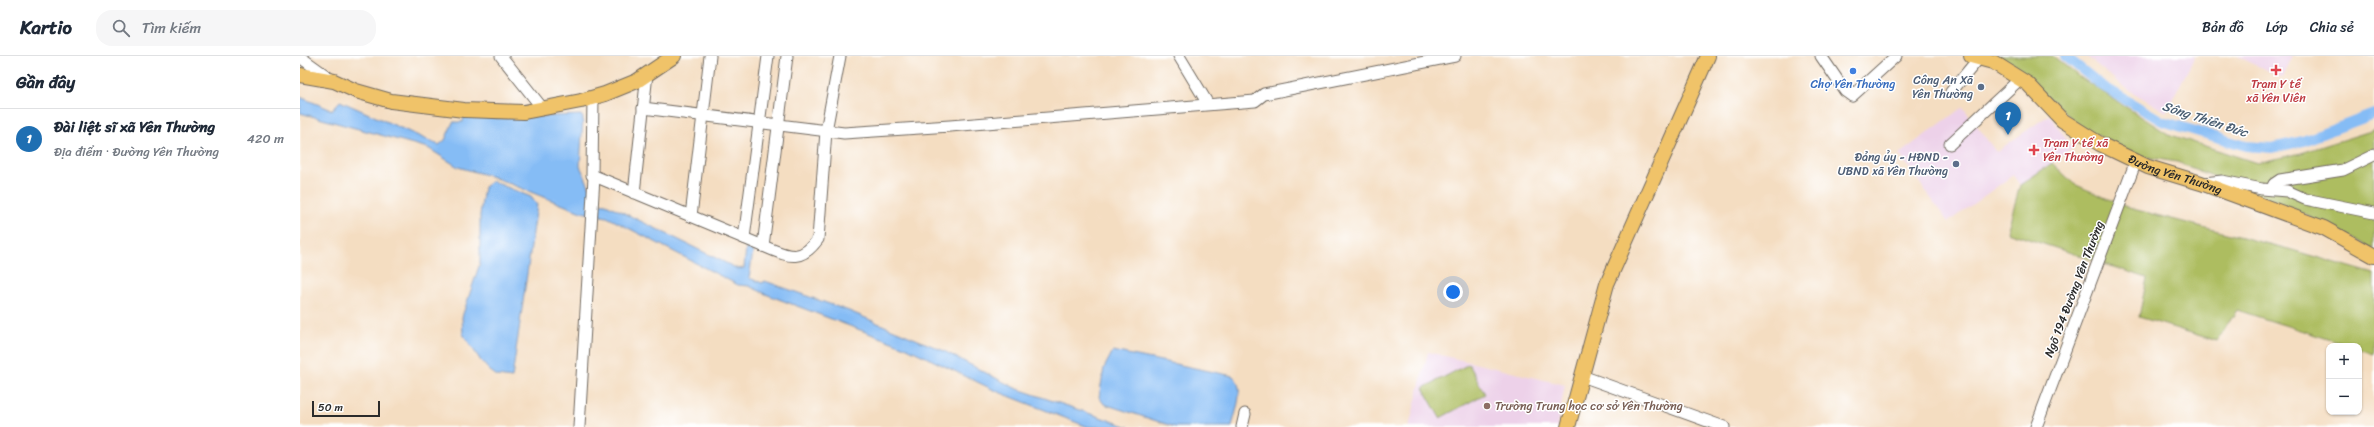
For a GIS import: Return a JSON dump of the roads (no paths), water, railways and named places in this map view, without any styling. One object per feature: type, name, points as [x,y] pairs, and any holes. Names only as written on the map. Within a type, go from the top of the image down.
[{"type":"main road","points":[[1568,427],[1607,284],[1708,56]]},
{"type":"main road","name":"Đường Yên Thường","points":[[1975,57],[1993,62],[2020,79],[2062,120],[2100,144],[2148,167],[2201,183],[2324,228],[2374,256]]},
{"type":"main road","points":[[300,75],[334,81],[356,91],[398,102],[464,110],[524,112],[592,98],[637,81],[666,58]]},
{"type":"street","points":[[500,56],[543,109]]},
{"type":"street","points":[[690,216],[710,56]]},
{"type":"street","points":[[744,238],[768,56]]},
{"type":"street","points":[[763,246],[787,56]]},
{"type":"street","points":[[592,98],[590,170],[594,176],[763,246],[789,256],[796,257],[808,250],[818,239],[826,131],[840,56]]},
{"type":"street","points":[[1179,56],[1208,104]]},
{"type":"street","points":[[643,108],[759,124],[826,131],[844,132],[950,126],[1255,101],[1264,94],[1455,56]]},
{"type":"street","points":[[1821,56],[1846,91],[1852,96],[1896,56]]},
{"type":"street","points":[[300,57],[334,81]]},
{"type":"street","points":[[1951,92],[1975,57]]},
{"type":"street","points":[[634,193],[646,74]]},
{"type":"street","points":[[1950,144],[2020,79]]},
{"type":"street","points":[[2272,188],[2274,184],[2280,180],[2343,170],[2374,155]]},
{"type":"street","name":"Ngõ 194 Đường Yên Thường","points":[[2036,427],[2136,161]]},
{"type":"street","points":[[579,427],[594,176]]},
{"type":"street","points":[[2201,183],[2222,181],[2262,189],[2272,188],[2287,191],[2305,199],[2374,213]]},
{"type":"street","points":[[1582,376],[1724,427]]},
{"type":"street","points":[[1242,427],[1245,414]]},
{"type":"water","points":[[300,97],[332,110],[340,101],[439,145],[445,140],[453,122],[463,122],[464,115],[498,118],[581,115],[583,118],[580,166],[597,203],[606,204],[738,269],[744,268],[746,248],[753,251],[749,278],[762,283],[765,281],[849,311],[942,350],[1015,388],[1129,427],[1088,427],[996,391],[905,347],[768,295],[749,286],[738,285],[607,217],[581,212],[493,177],[458,167],[428,148],[300,113]]},
{"type":"water","points":[[492,181],[531,197],[537,205],[512,378],[497,376],[489,370],[481,361],[463,334],[462,317],[480,263],[480,215],[484,187]]},
{"type":"water","points":[[1113,351],[1233,376],[1239,386],[1239,393],[1232,427],[1175,427],[1104,404],[1099,397],[1104,368]]},
{"type":"waterway","name":"Sông Thiên Đức","points":[[2065,56],[2101,85],[2162,121],[2246,146],[2272,148],[2303,141],[2374,114]]},
{"type":"place","name":"Trạm Y tế xã Yên Viên","points":[[2276,70]]},
{"type":"place","name":"Chợ Yên Thường","points":[[1853,71]]},
{"type":"place","name":"Công An Xã Yên Thường","points":[[1981,87]]},
{"type":"place","name":"Đài liệt sĩ xã Yên Thường","points":[[2008,135]]},
{"type":"place","name":"Trạm Y tế xã Yên Thường","points":[[2034,150]]},
{"type":"place","name":"Đảng ủy - HĐND - UBND xã Yên Thường","points":[[1956,164]]},
{"type":"place","name":"Trường Trung học cơ sở Yên Thường","points":[[1487,406]]}]
